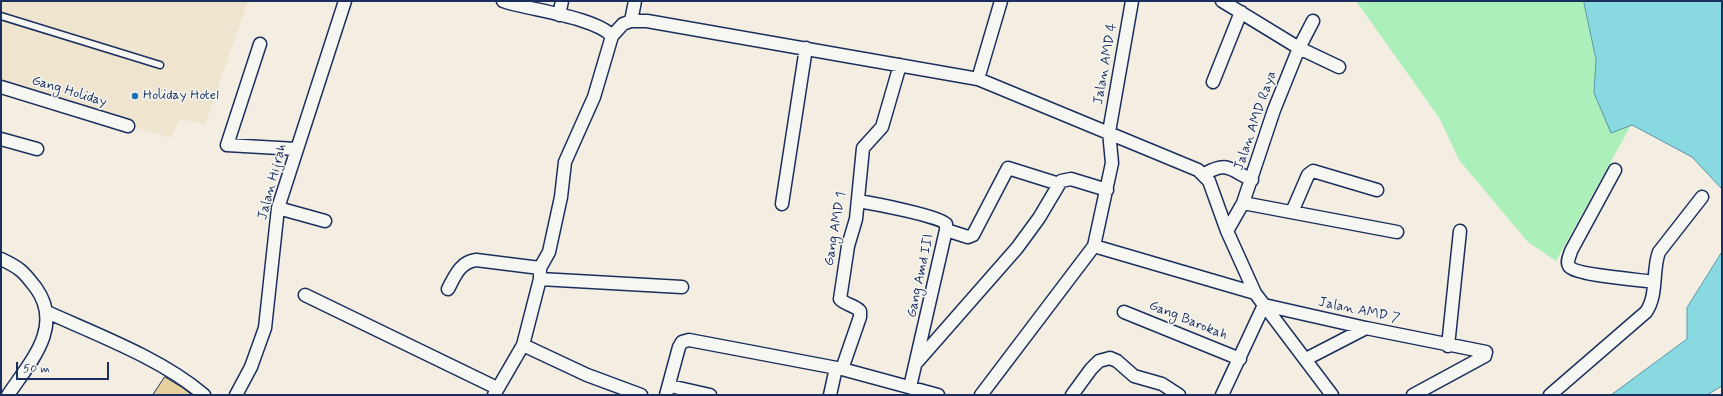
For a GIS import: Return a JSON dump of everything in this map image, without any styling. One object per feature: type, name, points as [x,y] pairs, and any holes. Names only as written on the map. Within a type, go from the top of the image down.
[{"type":"street","name":"Jalan Hijrah","points":[[236,395],[251,367],[265,328],[278,208],[345,1]]},
{"type":"street","points":[[503,1],[559,14],[600,27],[612,36]]},
{"type":"street","points":[[559,14],[562,1]]},
{"type":"street","points":[[631,21],[636,1]]},
{"type":"street","points":[[978,79],[1001,1]]},
{"type":"street","name":"Jalan AMD 4","points":[[1109,132],[1132,1]]},
{"type":"street","points":[[1222,1],[1299,48],[1339,67]]},
{"type":"street","points":[[1213,82],[1241,12]]},
{"type":"street","points":[[305,295],[496,391],[523,345],[540,273],[549,252],[561,197],[565,162],[594,96],[612,36],[623,24],[631,21],[647,22],[806,48],[978,79],[1190,166],[1204,174],[1214,192],[1227,230],[1255,293],[1306,359],[1330,394]]},
{"type":"street","name":"Jalan AMD Raya","points":[[1227,230],[1243,203],[1252,180],[1274,110],[1299,48],[1313,21]]},
{"type":"street","points":[[260,44],[227,145],[296,149]]},
{"type":"street","points":[[782,204],[806,48]]},
{"type":"street","name":"Gang AMD 1","points":[[839,368],[860,317],[860,311],[855,307],[844,303],[840,299],[848,246],[856,220],[863,148],[882,127],[900,65]]},
{"type":"street","name":"Gang Holiday","points":[[1,87],[128,126]]},
{"type":"street","points":[[981,395],[1094,246],[1107,190],[1112,155],[1109,132]]},
{"type":"street","points":[[1,139],[37,149]]},
{"type":"street","points":[[1204,174],[1217,167],[1224,166],[1252,180]]},
{"type":"street","name":"Gang Amd III","points":[[910,387],[917,362],[946,230],[968,237],[974,235],[1008,168],[1058,184]]},
{"type":"street","points":[[1615,170],[1571,251],[1568,263],[1569,267],[1575,270],[1611,277],[1654,282]]},
{"type":"street","points":[[1292,212],[1308,175],[1313,171],[1377,190]]},
{"type":"street","points":[[917,362],[1018,248],[1039,218],[1058,184],[1064,179],[1071,179],[1107,190]]},
{"type":"street","points":[[1550,395],[1646,312],[1651,300],[1656,259],[1662,245],[1702,197]]},
{"type":"street","points":[[858,201],[942,220],[946,224],[946,230]]},
{"type":"street","points":[[1243,203],[1397,232]]},
{"type":"street","points":[[278,208],[325,221]]},
{"type":"street","points":[[1448,346],[1460,230]]},
{"type":"street","points":[[1094,246],[1255,293]]},
{"type":"street","points":[[1,259],[24,272],[43,299],[47,312],[43,342],[8,395]]},
{"type":"street","points":[[448,289],[462,265],[468,261],[476,260],[540,273],[682,286]]},
{"type":"street","name":"Jalan AMD 7","points":[[1264,305],[1448,346],[1483,350],[1487,354],[1413,395]]},
{"type":"street","name":"Gang Barokah","points":[[1222,395],[1264,305]]},
{"type":"street","points":[[47,312],[157,364],[193,385],[204,395]]},
{"type":"street","name":"Gang Barokah","points":[[1124,312],[1240,358]]},
{"type":"street","points":[[1306,359],[1366,328]]},
{"type":"street","points":[[710,395],[668,390],[679,347],[682,342],[689,340],[839,368],[938,395]]},
{"type":"street","points":[[523,345],[587,375],[641,395]]},
{"type":"street","points":[[1072,395],[1091,369],[1100,361],[1110,358],[1117,361],[1134,376],[1162,384],[1179,395]]},
{"type":"street","points":[[830,395],[839,368]]},
{"type":"lane","points":[[1,16],[160,65]]},
{"type":"shaded area","points":[[1,1],[248,1],[205,124],[179,119],[172,138],[1,89]]},
{"type":"green space","points":[[1356,1],[1584,1],[1596,60],[1594,93],[1631,125],[1556,261],[1528,242],[1459,160],[1440,119]]},
{"type":"water","points":[[1584,1],[1722,1],[1722,189],[1692,157],[1632,125],[1611,133],[1594,93],[1596,60]]},
{"type":"water","points":[[1722,252],[1722,386],[1707,395],[1611,395],[1687,339],[1687,308]]},
{"type":"building","points":[[165,377],[183,388],[192,395],[153,395]]},
{"type":"place","name":"Holiday Hotel","points":[[135,96]]}]
